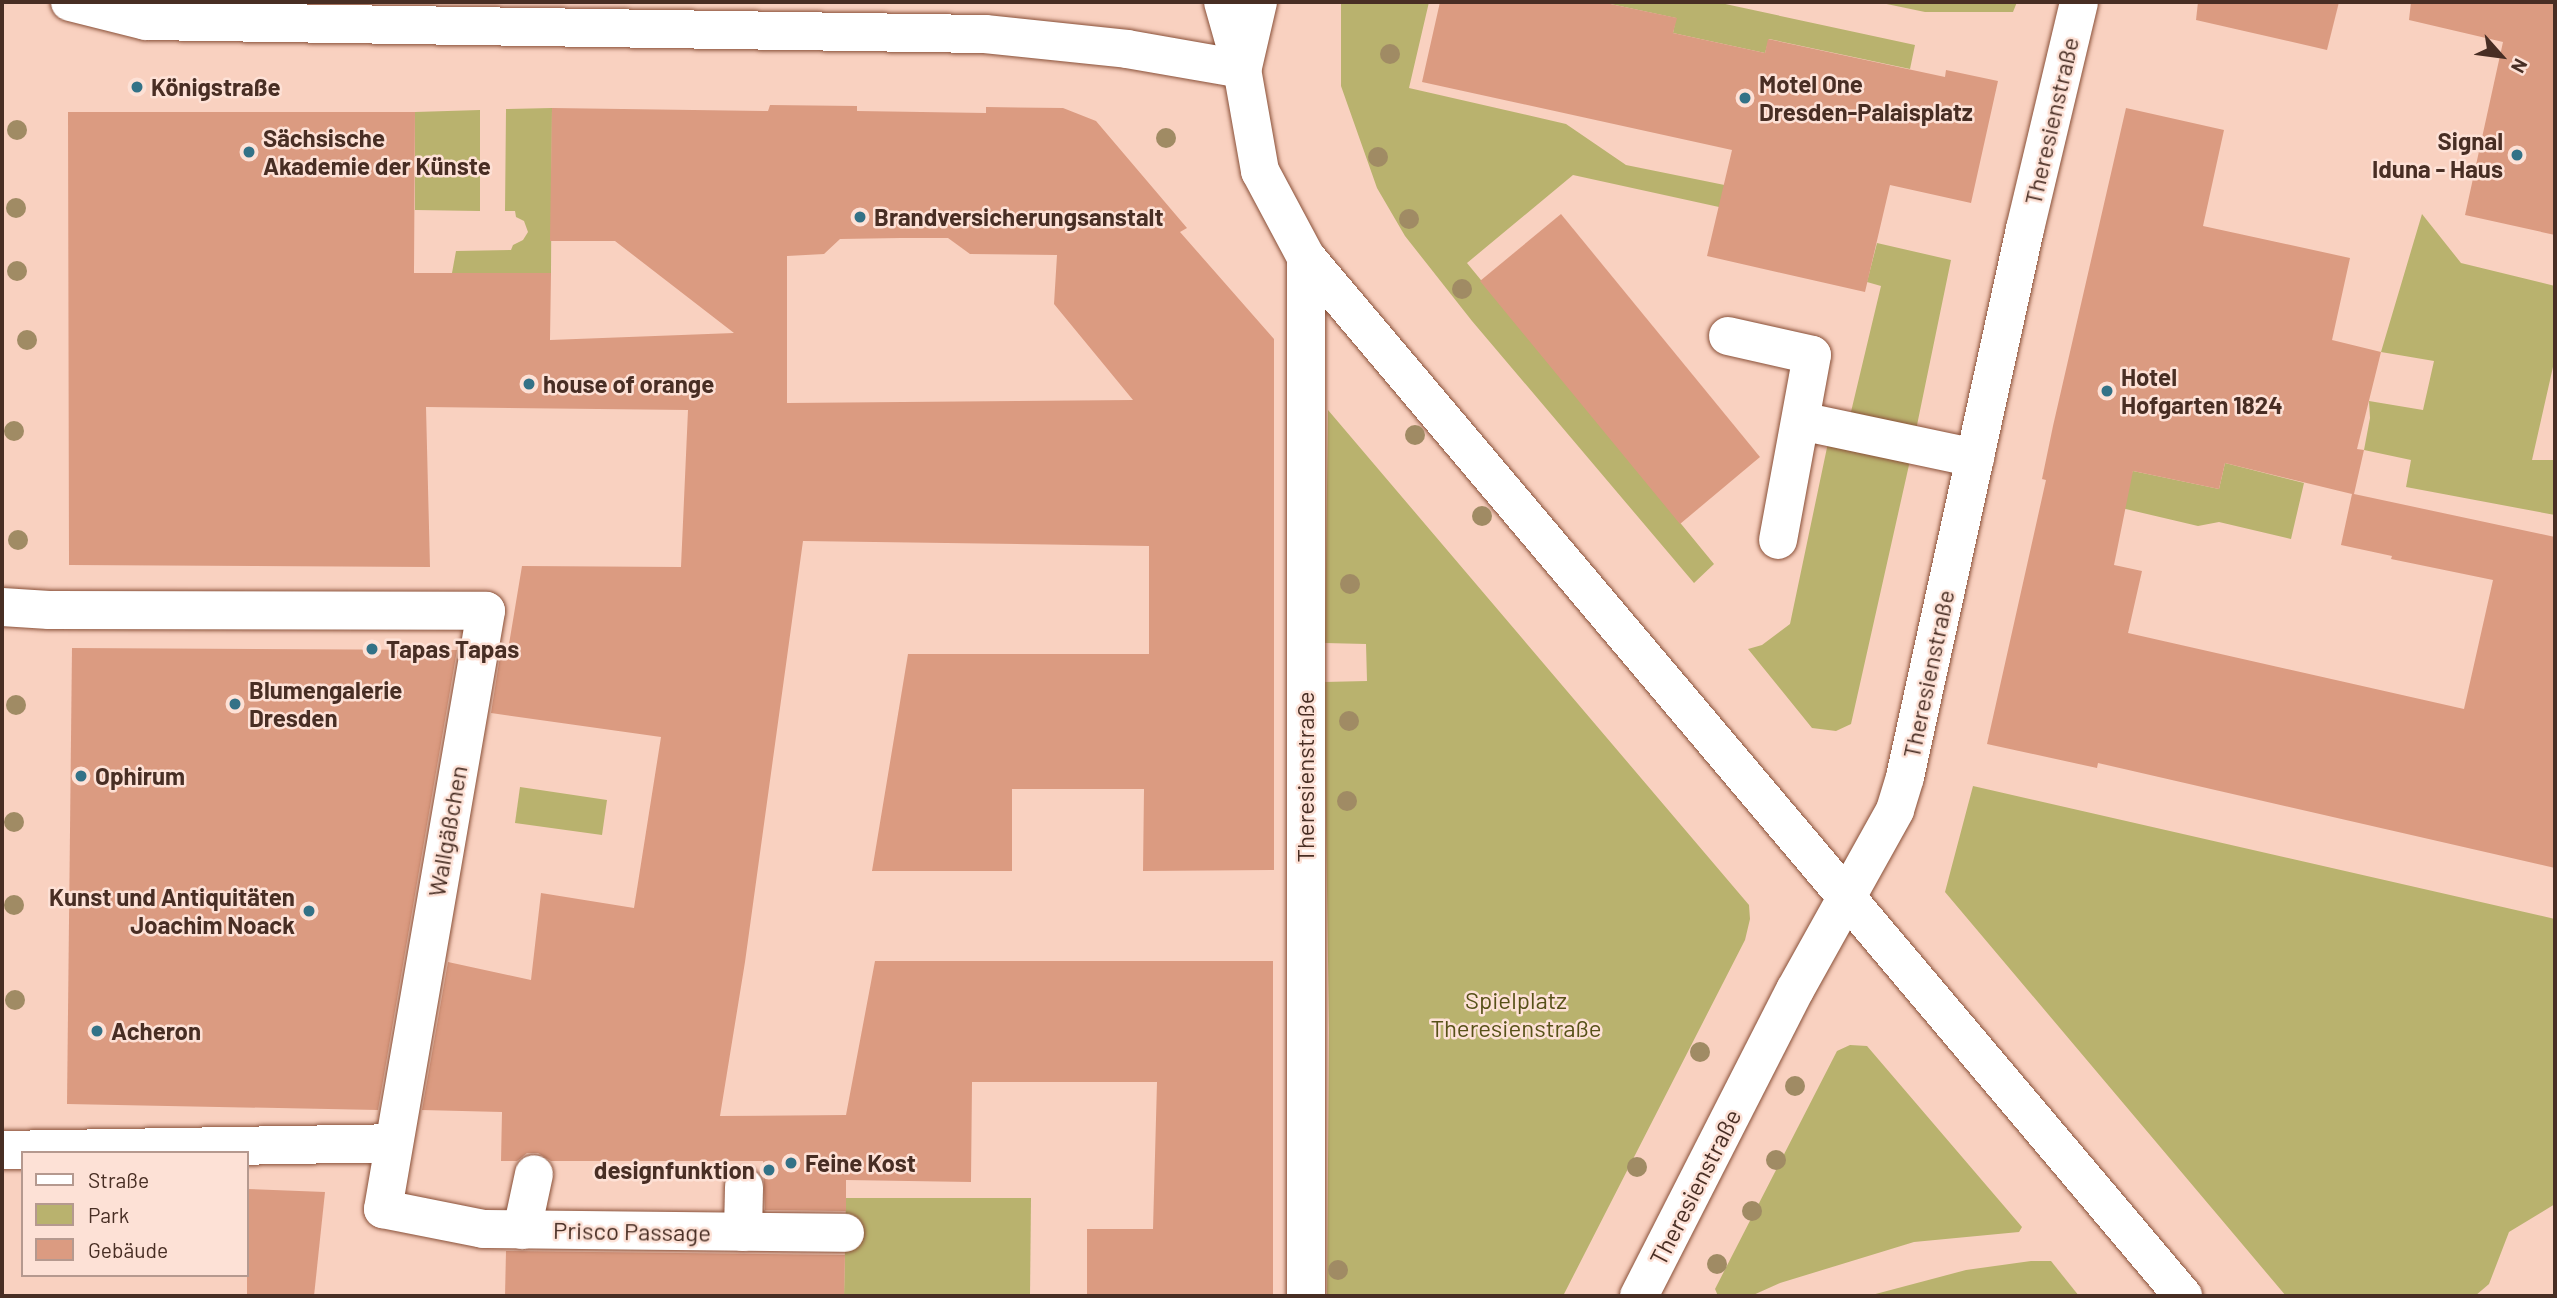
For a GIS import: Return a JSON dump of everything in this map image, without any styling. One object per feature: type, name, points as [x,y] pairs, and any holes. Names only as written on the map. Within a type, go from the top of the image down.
[{"type":"street","points":[[70,2],[146,21],[985,34],[1127,49],[1242,69]]},
{"type":"street","points":[[1223,2],[1242,69],[1260,171],[1306,257],[2183,1296]]},
{"type":"street","points":[[1242,69],[1258,2]]},
{"type":"street","name":"Theresienstraße","points":[[1639,1296],[1795,990],[1895,810],[1905,777],[2079,2]]},
{"type":"street","name":"Theresienstraße","points":[[1306,257],[1306,1296]]},
{"type":"street","points":[[1728,336],[1812,355],[1778,540]]},
{"type":"street","points":[[1801,421],[1975,458]]},
{"type":"street","name":"Wallgäßchen","points":[[2,607],[49,610],[486,611],[393,1143]]},
{"type":"street","points":[[2,1150],[393,1143]]},
{"type":"street","name":"Prisco Passage","points":[[393,1143],[383,1209],[483,1229],[845,1233]]},
{"type":"street","name":"Prisco Passage","points":[[522,1230],[534,1174]]},
{"type":"street","name":"Prisco Passage","points":[[743,1232],[744,1187]]},
{"type":"green space","points":[[1341,2],[1429,2],[1409,88],[1566,124],[1626,165],[1813,203],[1719,207],[1573,175],[1467,263],[1714,564],[1694,583],[1472,321],[1405,236],[1377,188],[1341,86]]},
{"type":"green space","points":[[1601,2],[1716,2],[1915,45],[1910,69],[1769,39],[1765,53],[1673,33],[1676,18]]},
{"type":"green space","points":[[1877,2],[2017,2],[2013,12],[1925,12]]},
{"type":"green space","points":[[552,108],[551,273],[452,273],[456,251],[511,250],[528,232],[524,221],[516,217],[515,211],[505,211],[506,109]]},
{"type":"green space","points":[[480,110],[480,211],[415,210],[415,112]]},
{"type":"green space","points":[[2422,214],[2461,263],[2555,286],[2555,358],[2532,460],[2555,460],[2555,515],[2406,487],[2411,460],[2364,450],[2370,418],[2369,401],[2423,410],[2434,361],[2381,352]]},
{"type":"green space","points":[[1877,243],[1951,260],[1916,430],[1850,416],[1881,286],[1867,282]]},
{"type":"green space","name":"Spielplatz Theresienstraße","points":[[1328,410],[1749,905],[1750,919],[1745,940],[1563,1296],[1327,1296],[1329,1029],[1324,682],[1367,681],[1366,644],[1325,643]]},
{"type":"green space","points":[[1829,438],[1911,456],[1851,724],[1836,731],[1812,728],[1748,649],[1762,645],[1790,624]]},
{"type":"green space","points":[[2225,463],[2304,483],[2291,539],[2219,522],[2198,526],[2113,506],[2133,471],[2219,489]]},
{"type":"green space","points":[[1973,786],[2555,919],[2555,1204],[2509,1232],[2489,1284],[2475,1296],[2286,1296],[1945,892]]},
{"type":"green space","points":[[520,787],[607,800],[602,835],[515,823]]},
{"type":"green space","points":[[1850,1045],[1867,1046],[2022,1227],[2019,1232],[1914,1242],[1780,1283],[1751,1296],[1718,1296],[1715,1289],[1837,1051]]},
{"type":"green space","points":[[846,1198],[1031,1198],[1030,1296],[844,1296]]},
{"type":"green space","points":[[2031,1261],[2051,1261],[2079,1296],[1868,1296],[1966,1270]]},
{"type":"building","name":"Motel One Dresden-Palaisplatz","points":[[1440,2],[1601,2],[1677,18],[1673,33],[1765,53],[1768,39],[1945,77],[1946,70],[1998,81],[1971,203],[1890,185],[1865,292],[1707,256],[1732,150],[1422,82]]},
{"type":"building","points":[[2198,2],[2339,2],[2327,50],[2196,20]]},
{"type":"building","points":[[2411,2],[2555,2],[2555,235],[2465,215],[2503,42],[2409,20]]},
{"type":"building","points":[[770,105],[857,106],[857,111],[986,113],[986,107],[1063,108],[1096,121],[1187,228],[1180,232],[1274,339],[1274,870],[1143,871],[1144,789],[1012,789],[1012,871],[872,871],[908,654],[1149,654],[1149,546],[803,541],[745,962],[720,1116],[846,1115],[875,961],[1273,961],[1273,1296],[1087,1296],[1087,1229],[1153,1229],[1157,1082],[972,1082],[971,1182],[846,1180],[846,1211],[765,1210],[763,1161],[551,1161],[538,1153],[527,1153],[517,1161],[501,1161],[502,1112],[422,1110],[448,962],[531,980],[541,893],[634,908],[661,737],[491,713],[501,650],[508,650],[522,566],[681,567],[688,410],[426,407],[430,567],[69,565],[68,112],[415,112],[414,273],[551,273],[550,340],[734,333],[615,241],[550,241],[552,108],[768,111]],"holes":[[[948,238],[970,254],[1057,255],[1054,304],[1133,400],[787,403],[787,256],[824,254],[840,239]]]},
{"type":"building","points":[[2126,108],[2224,130],[2203,226],[2350,258],[2332,340],[2381,352],[2357,449],[2364,450],[2354,494],[2555,537],[2555,868],[2098,763],[2097,768],[1987,744],[2046,480],[2042,479]],"holes":[[[2225,463],[2352,494],[2341,545],[2392,556],[2391,559],[2493,580],[2464,709],[2128,633],[2142,571],[2114,565],[2133,471],[2219,489]]]},
{"type":"building","points":[[1561,214],[1760,457],[1680,524],[1480,281]]},
{"type":"building","points":[[72,648],[457,650],[378,1110],[67,1104]]},
{"type":"building","points":[[248,1189],[325,1192],[314,1296],[247,1296]]},
{"type":"building","points":[[506,1251],[845,1255],[844,1296],[505,1296]]},
{"type":"place","name":"Königstraße","points":[[137,87]]},
{"type":"place","name":"Motel One Dresden-Palaisplatz","points":[[1745,98]]},
{"type":"place","name":"Sächsische Akademie der Künste","points":[[249,152]]},
{"type":"place","name":"Signal Iduna - Haus","points":[[2517,155]]},
{"type":"place","name":"Brandversicherungsanstalt","points":[[860,217]]},
{"type":"place","name":"house of orange","points":[[529,384]]},
{"type":"place","name":"Hotel Hofgarten 1824","points":[[2107,391]]},
{"type":"place","name":"Tapas Tapas","points":[[372,649]]},
{"type":"place","name":"Blumengalerie Dresden","points":[[235,704]]},
{"type":"place","name":"Ophirum","points":[[81,776]]},
{"type":"place","name":"Kunst und Antiquitäten Joachim Noack","points":[[309,911]]},
{"type":"place","name":"Acheron","points":[[97,1031]]},
{"type":"place","name":"Feine Kost","points":[[791,1163]]},
{"type":"place","name":"designfunktion","points":[[769,1170]]}]
